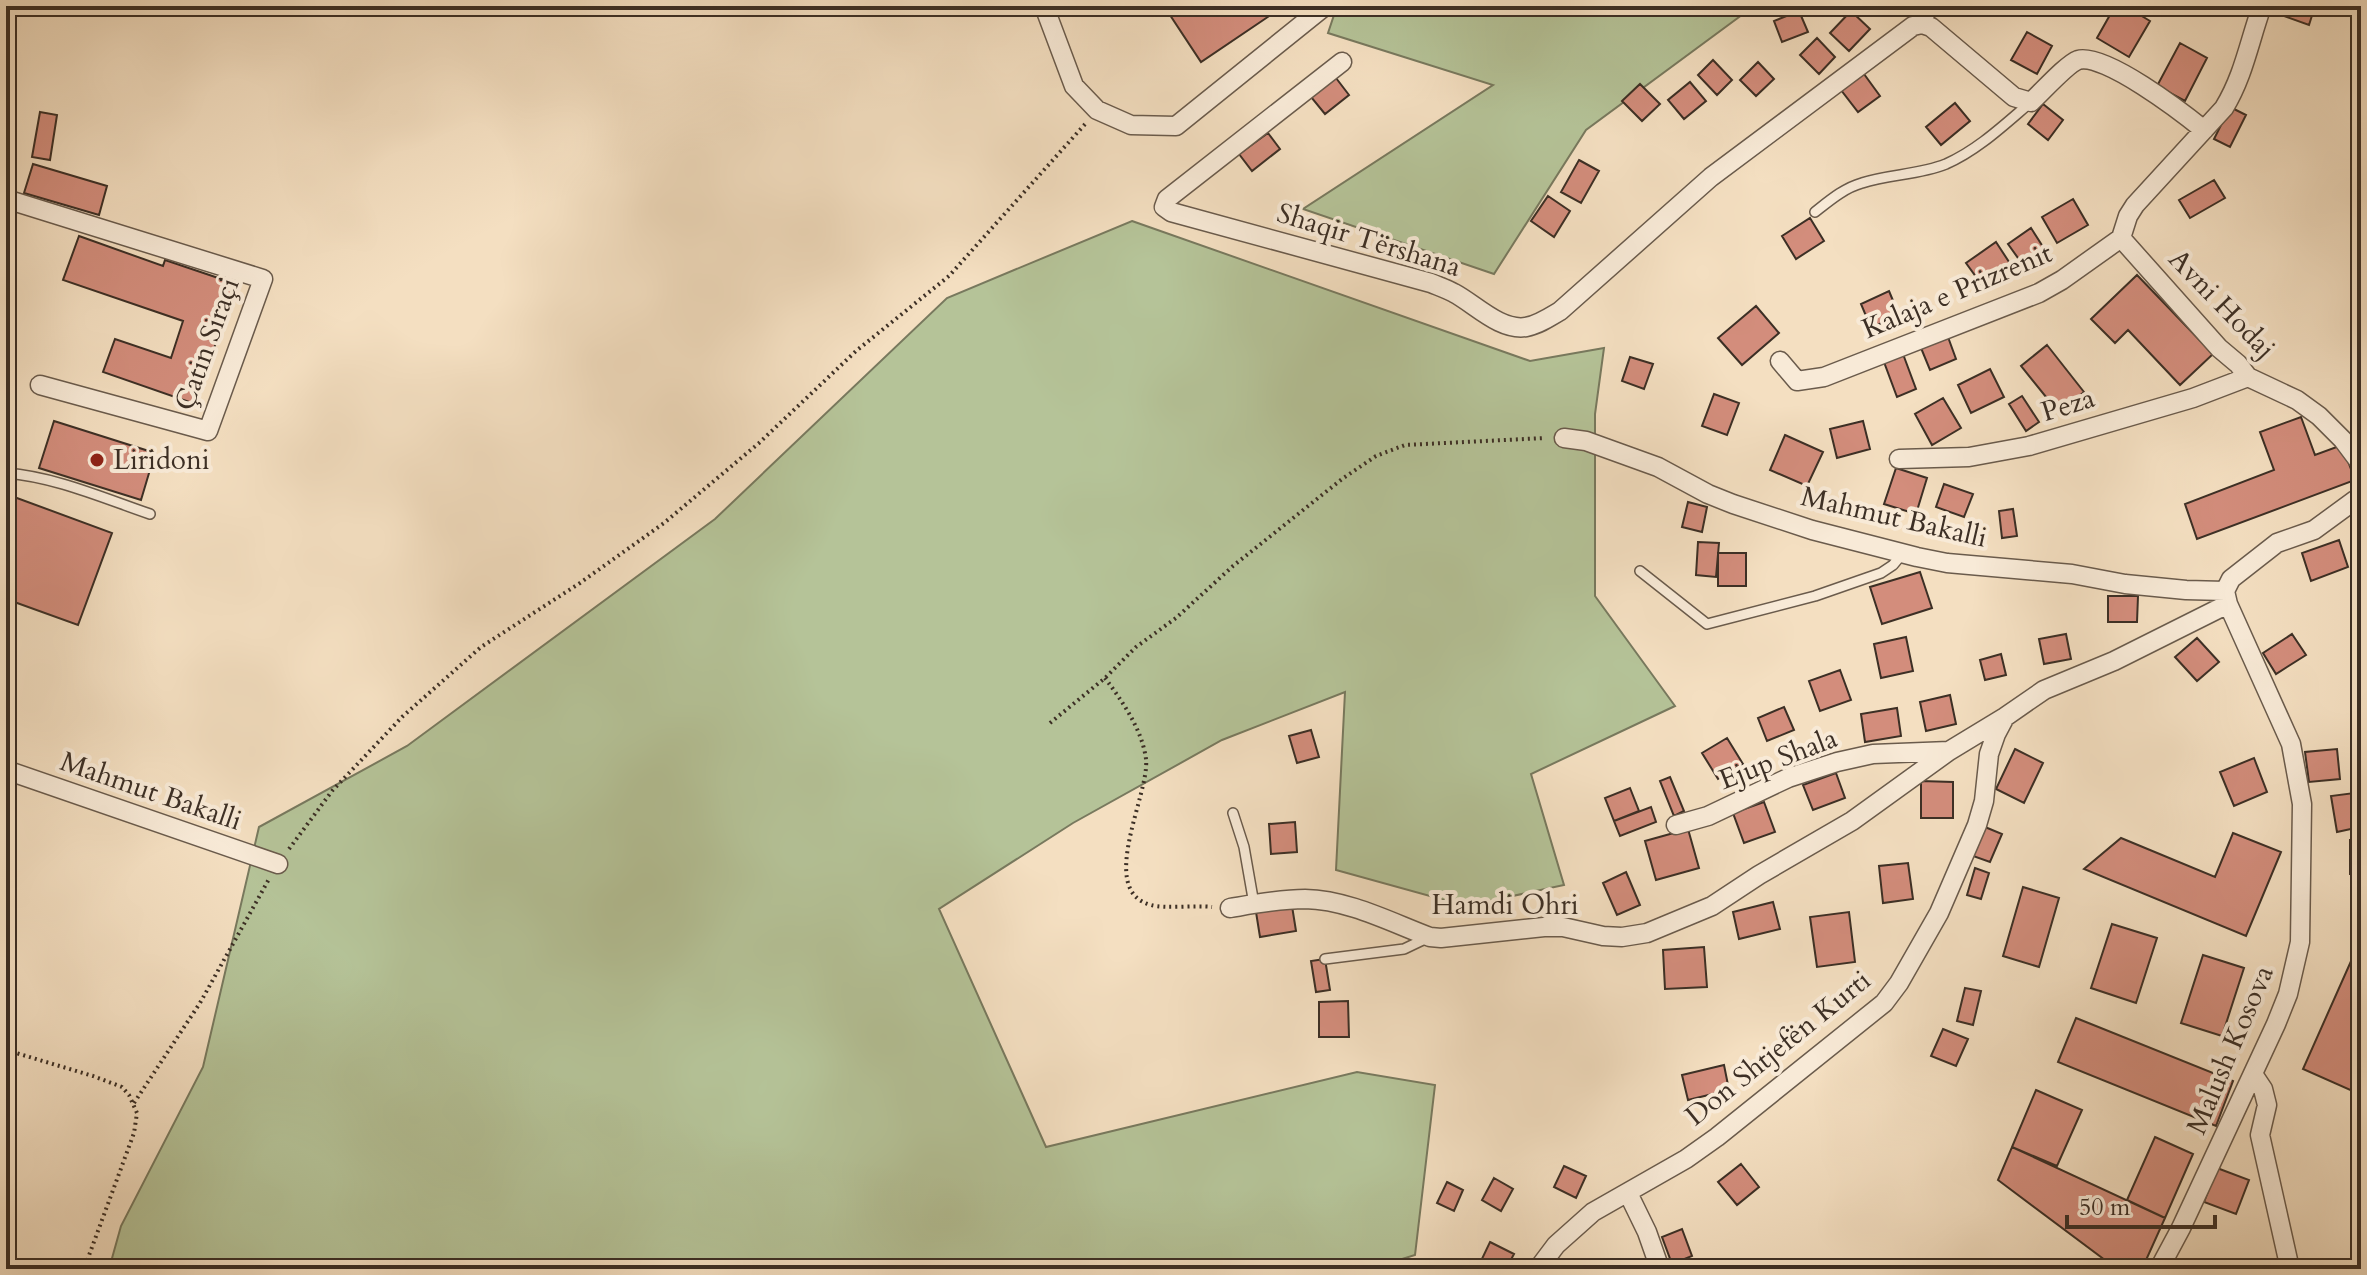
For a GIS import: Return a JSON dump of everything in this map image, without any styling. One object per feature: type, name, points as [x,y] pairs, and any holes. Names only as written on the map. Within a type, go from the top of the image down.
[{"type":"street","points":[[1044,6],[1074,86],[1097,110],[1131,125],[1176,126],[1325,6]]},
{"type":"street","name":"Kalaja e Prizrenit","points":[[1780,361],[1797,381],[1824,377],[2039,293],[2121,238],[2135,205],[2224,108],[2235,90],[2244,70],[2262,6]]},
{"type":"street","points":[[1922,24],[1931,27],[2014,97],[2031,102],[2067,68],[2078,61],[2087,60],[2153,90],[2204,130]]},
{"type":"street","name":"Shaqir Tërshana","points":[[1342,62],[1167,199],[1164,207],[1171,212],[1431,283],[1512,326],[1526,327],[1560,311],[1711,177],[1904,32],[1922,24]]},
{"type":"street","name":"Çatin Siraçi","points":[[6,199],[263,279],[208,431],[40,385]]},
{"type":"street","name":"Avni Hodaj","points":[[2121,238],[2248,377],[2297,400],[2319,416],[2361,464]]},
{"type":"street","name":"Peza","points":[[1899,459],[1969,457],[2029,446],[2193,398],[2248,377]]},
{"type":"street","name":"Mahmut Bakalli","points":[[1564,438],[1586,441],[1658,467],[1733,504],[1812,530],[1903,553],[1947,563],[2072,574],[2227,598]]},
{"type":"street","points":[[1949,751],[2044,690],[2114,661],[2227,598],[2231,579],[2277,543],[2314,530],[2355,500],[2361,499]]},
{"type":"street","name":"Malush Kosova","points":[[2159,1269],[2187,1216],[2288,994],[2300,942],[2302,804],[2291,744],[2227,598]]},
{"type":"street","name":"Don Shtjefën Kurti","points":[[1538,1269],[1556,1245],[1593,1212],[1686,1159],[1717,1137],[1884,1003],[1939,913],[1977,825],[1986,790],[1989,754],[2005,717]]},
{"type":"street","name":"Hamdi Ohri","points":[[1230,908],[1303,899],[1320,900],[1367,912],[1430,937],[1458,937],[1544,927],[1563,927],[1603,936],[1647,933],[1727,898],[1759,875],[1852,821],[1949,751]]},
{"type":"street","name":"Ejup Shala","points":[[1676,825],[1708,816],[1788,778],[1837,762],[1873,754],[1949,751]]},
{"type":"street","name":"Mahmut Bakalli","points":[[6,770],[278,864]]},
{"type":"street","points":[[2253,1074],[2263,1089],[2267,1105],[2260,1135],[2290,1269]]},
{"type":"street","points":[[1628,1193],[1660,1269]]},
{"type":"lane","name":"Shaqir Tërshana","points":[[1922,24],[1937,6]]},
{"type":"lane","points":[[1815,212],[1840,192],[1860,183],[1947,164],[1972,149],[2031,102]]},
{"type":"lane","points":[[6,473],[58,482],[150,514]]},
{"type":"lane","points":[[1640,571],[1707,624],[1815,596],[1881,573],[1903,553]]},
{"type":"lane","points":[[1233,813],[1244,847],[1254,904]]},
{"type":"lane","points":[[1325,959],[1404,949],[1430,937]]},
{"type":"path","points":[[134,1103],[200,1003],[278,864],[332,791],[402,717],[481,647],[580,583],[664,523],[759,443],[856,351],[949,276],[1097,110]]},
{"type":"path","points":[[1050,723],[1275,531],[1376,456],[1405,445],[1564,438]]},
{"type":"path","points":[[1105,678],[1124,704],[1146,757],[1146,777],[1128,836],[1126,858],[1127,879],[1135,895],[1150,905],[1230,908]]},
{"type":"path","points":[[6,1050],[122,1087],[134,1103],[137,1113],[134,1133],[84,1269]]},
{"type":"green space","points":[[1337,6],[1754,6],[1586,130],[1494,274],[1303,209],[1493,85],[1328,33]]},
{"type":"green space","points":[[1132,221],[1530,361],[1604,348],[1595,414],[1595,596],[1675,706],[1531,774],[1564,885],[1466,906],[1336,870],[1345,692],[1222,740],[1073,823],[939,909],[1046,1147],[1357,1072],[1435,1085],[1415,1255],[1370,1269],[109,1269],[121,1226],[203,1067],[259,827],[407,746],[715,519],[947,298]]},
{"type":"building","points":[[1177,6],[1284,6],[1201,62],[1168,12]]},
{"type":"building","points":[[2115,6],[2125,6],[2150,21],[2129,57],[2097,38]]},
{"type":"building","points":[[2275,6],[2315,6],[2309,25],[2273,12]]},
{"type":"building","points":[[1799,11],[1808,32],[1782,42],[1774,21]]},
{"type":"building","points":[[1851,11],[1870,29],[1849,51],[1830,33]]},
{"type":"building","points":[[2027,32],[2052,46],[2037,74],[2011,60]]},
{"type":"building","points":[[1817,38],[1835,57],[1819,74],[1800,55]]},
{"type":"building","points":[[2180,43],[2207,58],[2185,101],[2157,86]]},
{"type":"building","points":[[1713,60],[1732,80],[1717,95],[1698,75]]},
{"type":"building","points":[[1758,62],[1774,79],[1756,96],[1740,80]]},
{"type":"building","points":[[1864,74],[1880,96],[1858,112],[1841,90]]},
{"type":"building","points":[[1336,78],[1349,95],[1325,114],[1311,97]]},
{"type":"building","points":[[1690,82],[1706,101],[1684,119],[1668,100]]},
{"type":"building","points":[[1640,84],[1660,104],[1642,121],[1622,101]]},
{"type":"building","points":[[1955,103],[1970,121],[1941,145],[1926,127]]},
{"type":"building","points":[[2043,104],[2063,120],[2048,140],[2028,124]]},
{"type":"building","points":[[2230,107],[2246,115],[2230,147],[2214,139]]},
{"type":"building","points":[[40,112],[57,115],[50,160],[32,157]]},
{"type":"building","points":[[1268,133],[1280,149],[1252,171],[1239,154]]},
{"type":"building","points":[[1579,160],[1599,171],[1581,203],[1561,192]]},
{"type":"building","points":[[33,164],[107,186],[99,215],[24,193]]},
{"type":"building","points":[[2214,180],[2225,198],[2190,218],[2179,200]]},
{"type":"building","points":[[1548,196],[1570,211],[1554,237],[1531,221]]},
{"type":"building","points":[[2073,199],[2088,225],[2057,243],[2042,217]]},
{"type":"building","points":[[1810,218],[1824,241],[1796,259],[1782,236]]},
{"type":"building","points":[[2031,228],[2045,250],[2023,265],[2008,244]]},
{"type":"building","points":[[79,236],[163,266],[165,260],[236,284],[195,404],[103,372],[115,339],[171,358],[183,321],[63,280]]},
{"type":"building","points":[[1996,242],[2011,265],[1982,285],[1966,263]]},
{"type":"building","points":[[2137,275],[2213,354],[2180,385],[2128,330],[2115,343],[2091,319]]},
{"type":"building","points":[[1889,291],[1899,315],[1871,328],[1861,304]]},
{"type":"building","points":[[1756,306],[1779,333],[1742,365],[1718,338]]},
{"type":"building","points":[[1948,337],[1956,359],[1930,370],[1921,348]]},
{"type":"building","points":[[2047,345],[2084,392],[2059,413],[2021,366]]},
{"type":"building","points":[[1903,354],[1916,389],[1897,397],[1884,362]]},
{"type":"building","points":[[1630,357],[1653,364],[1644,389],[1622,381]]},
{"type":"building","points":[[1990,369],[2004,397],[1971,413],[1958,385]]},
{"type":"building","points":[[1714,394],[1739,403],[1727,435],[1702,426]]},
{"type":"building","points":[[2022,396],[2039,422],[2026,431],[2009,404]]},
{"type":"building","points":[[1943,398],[1961,428],[1932,445],[1915,414]]},
{"type":"building","points":[[2301,417],[2315,455],[2342,445],[2355,480],[2197,539],[2185,504],[2274,470],[2260,432]]},
{"type":"building","name":"Liridoni","points":[[54,421],[155,453],[141,500],[39,468]]},
{"type":"building","points":[[1863,421],[1870,449],[1837,458],[1830,429]]},
{"type":"building","points":[[1785,435],[1823,452],[1807,486],[1770,470]]},
{"type":"building","points":[[1896,468],[1927,478],[1916,514],[1884,504]]},
{"type":"building","points":[[1944,484],[1973,494],[1964,517],[1936,507]]},
{"type":"building","points":[[6,494],[112,533],[78,625],[6,599]]},
{"type":"building","points":[[1688,502],[1707,507],[1702,532],[1682,527]]},
{"type":"building","points":[[2361,508],[2361,541],[2355,542],[2351,509]]},
{"type":"building","points":[[2013,509],[2017,536],[2002,538],[1999,511]]},
{"type":"building","points":[[2339,540],[2348,567],[2311,581],[2302,553]]},
{"type":"building","points":[[1698,542],[1719,543],[1716,577],[1696,575]]},
{"type":"building","points":[[1718,553],[1746,553],[1746,586],[1718,586]]},
{"type":"building","points":[[1920,572],[1932,608],[1882,624],[1870,587]]},
{"type":"building","points":[[2108,596],[2138,596],[2137,622],[2108,622]]},
{"type":"building","points":[[2066,634],[2071,659],[2044,664],[2039,639]]},
{"type":"building","points":[[2292,634],[2306,655],[2276,674],[2263,653]]},
{"type":"building","points":[[1906,637],[1913,671],[1881,678],[1874,644]]},
{"type":"building","points":[[2197,638],[2219,662],[2197,681],[2175,657]]},
{"type":"building","points":[[2001,654],[2006,675],[1985,680],[1980,660]]},
{"type":"building","points":[[1840,670],[1851,700],[1820,711],[1809,681]]},
{"type":"building","points":[[1950,695],[1956,724],[1926,731],[1920,702]]},
{"type":"building","points":[[1784,707],[1794,730],[1767,741],[1758,718]]},
{"type":"building","points":[[1897,708],[1901,736],[1865,742],[1861,714]]},
{"type":"building","points":[[1311,730],[1319,757],[1297,763],[1289,736]]},
{"type":"building","points":[[1727,738],[1743,764],[1718,779],[1702,753]]},
{"type":"building","points":[[2015,749],[2043,763],[2024,803],[1996,789]]},
{"type":"building","points":[[2337,749],[2340,779],[2309,782],[2305,752]]},
{"type":"building","points":[[2254,758],[2267,792],[2234,806],[2220,772]]},
{"type":"building","points":[[1836,773],[1845,798],[1813,810],[1803,785]]},
{"type":"building","points":[[1670,777],[1684,811],[1674,816],[1660,781]]},
{"type":"building","points":[[1921,781],[1953,782],[1953,818],[1921,818]]},
{"type":"building","points":[[1630,788],[1639,811],[1614,821],[1605,798]]},
{"type":"building","points":[[2354,793],[2360,827],[2337,832],[2331,796]]},
{"type":"building","points":[[1764,802],[1775,832],[1744,843],[1733,813]]},
{"type":"building","points":[[1651,807],[1656,822],[1620,836],[1614,821]]},
{"type":"building","points":[[1295,822],[1297,852],[1271,854],[1269,824]]},
{"type":"building","points":[[1985,827],[2002,834],[1990,862],[1973,856]]},
{"type":"building","points":[[1688,829],[1699,868],[1656,880],[1645,841]]},
{"type":"building","points":[[2233,833],[2281,852],[2246,936],[2084,869],[2121,838],[2215,877]]},
{"type":"building","points":[[2350,840],[2361,840],[2361,874],[2350,874]]},
{"type":"building","points":[[1908,863],[1913,899],[1883,903],[1879,866]]},
{"type":"building","points":[[1975,868],[1989,873],[1981,899],[1967,895]]},
{"type":"building","points":[[1626,872],[1640,905],[1617,915],[1603,883]]},
{"type":"building","points":[[2023,887],[2059,898],[2039,967],[2003,956]]},
{"type":"building","points":[[1773,902],[1780,929],[1739,939],[1733,912]]},
{"type":"building","points":[[1292,906],[1296,931],[1260,937],[1256,912]]},
{"type":"building","points":[[1849,912],[1855,962],[1817,967],[1810,917]]},
{"type":"building","points":[[2112,924],[2157,938],[2136,1003],[2091,988]]},
{"type":"building","points":[[2360,941],[2361,1084],[2357,1093],[2303,1069]]},
{"type":"building","points":[[1704,947],[1707,987],[1665,989],[1663,950]]},
{"type":"building","points":[[2203,955],[2244,968],[2222,1036],[2181,1023]]},
{"type":"building","points":[[1325,959],[1330,990],[1316,992],[1311,961]]},
{"type":"building","points":[[1965,988],[1981,991],[1973,1025],[1957,1021]]},
{"type":"building","points":[[1348,1001],[1349,1037],[1319,1037],[1319,1002]]},
{"type":"building","points":[[2076,1018],[2233,1081],[2216,1126],[2058,1062]]},
{"type":"building","points":[[1943,1029],[1968,1039],[1956,1066],[1931,1056]]},
{"type":"building","points":[[1724,1065],[1729,1090],[1688,1100],[1682,1075]]},
{"type":"building","points":[[2036,1090],[2082,1110],[2057,1166],[2012,1147]]},
{"type":"building","points":[[2155,1137],[2193,1154],[2165,1218],[2127,1200]]},
{"type":"building","points":[[2012,1147],[2165,1218],[2142,1269],[2117,1269],[1998,1180]]},
{"type":"building","points":[[1741,1164],[1759,1187],[1737,1205],[1718,1182]]},
{"type":"building","points":[[1564,1166],[1586,1176],[1576,1198],[1554,1187]]},
{"type":"building","points":[[2217,1168],[2249,1180],[2236,1214],[2204,1202]]},
{"type":"building","points":[[1494,1178],[1513,1189],[1501,1211],[1482,1200]]},
{"type":"building","points":[[1447,1182],[1463,1190],[1454,1211],[1437,1203]]},
{"type":"building","points":[[1682,1229],[1692,1256],[1672,1264],[1662,1237]]},
{"type":"building","points":[[1490,1242],[1514,1254],[1506,1269],[1493,1269],[1480,1263]]},
{"type":"place","name":"Liridoni","points":[[97,460]]}]
